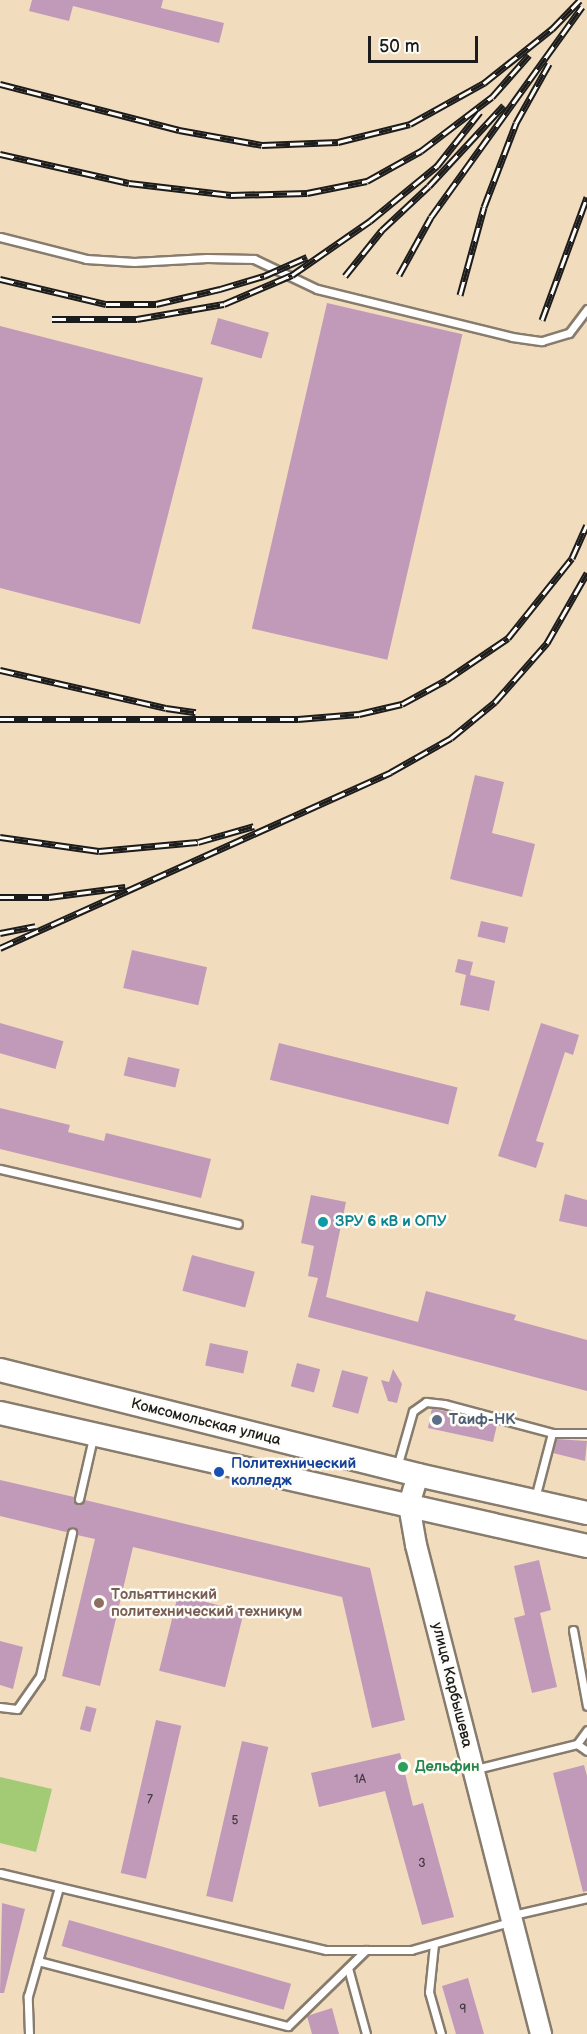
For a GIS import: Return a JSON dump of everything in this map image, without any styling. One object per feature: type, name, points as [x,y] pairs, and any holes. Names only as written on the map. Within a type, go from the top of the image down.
[{"type":"main road","name":"Комсомольская улица","points":[[0,1370],[407,1472],[587,1513]]},
{"type":"main road","points":[[0,1413],[93,1436],[410,1504],[587,1546]]},
{"type":"street","name":"улица Карбышева","points":[[407,1472],[416,1545],[542,2034]]},
{"type":"lane","points":[[0,237],[86,259],[254,260],[318,289],[512,337],[542,341],[569,333],[587,309]]},
{"type":"lane","points":[[0,1168],[238,1224]]},
{"type":"lane","points":[[407,1472],[413,1411],[426,1402],[444,1404],[552,1433],[587,1434]]},
{"type":"lane","points":[[534,1501],[552,1433]]},
{"type":"lane","points":[[79,1499],[93,1436]]},
{"type":"lane","points":[[0,1707],[17,1709],[40,1676],[72,1533]]},
{"type":"lane","points":[[573,1630],[585,1684],[587,1706]]},
{"type":"lane","points":[[474,1769],[577,1744],[587,1730]]},
{"type":"lane","points":[[577,1744],[587,1751]]},
{"type":"lane","points":[[0,1873],[326,1950],[411,1950],[512,1918],[587,1898]]},
{"type":"lane","points":[[29,2034],[28,1996],[59,1887]]},
{"type":"lane","points":[[434,1944],[429,1992],[441,2034]]},
{"type":"lane","points":[[38,1961],[288,2026],[366,1950]]},
{"type":"lane","points":[[348,1968],[366,2034]]},
{"type":"green space","points":[[0,1777],[52,1789],[36,1852],[0,1843]]},
{"type":"building","points":[[32,0],[163,0],[161,8],[224,23],[219,43],[73,6],[69,21],[29,11]]},
{"type":"building","points":[[327,303],[462,334],[387,660],[252,628]]},
{"type":"building","points":[[218,318],[269,333],[262,359],[211,344]]},
{"type":"building","points":[[0,326],[203,378],[140,624],[0,588]]},
{"type":"building","points":[[475,775],[504,782],[492,833],[535,844],[522,897],[450,879]]},
{"type":"building","points":[[481,921],[508,927],[505,943],[477,937]]},
{"type":"building","points":[[132,950],[207,967],[198,1005],[123,988]]},
{"type":"building","points":[[458,959],[473,962],[470,975],[495,981],[489,1011],[460,1005],[466,975],[455,972]]},
{"type":"building","points":[[0,1023],[63,1041],[55,1069],[0,1053]]},
{"type":"building","points":[[541,1023],[579,1035],[573,1055],[565,1052],[536,1141],[544,1143],[536,1168],[498,1156]]},
{"type":"building","points":[[279,1043],[458,1088],[448,1124],[270,1080]]},
{"type":"building","points":[[128,1057],[180,1069],[175,1087],[124,1076]]},
{"type":"building","points":[[0,1108],[70,1125],[68,1132],[104,1141],[106,1133],[211,1159],[201,1198],[0,1149]]},
{"type":"building","points":[[565,1194],[587,1200],[587,1227],[559,1221]]},
{"type":"building","points":[[311,1195],[346,1202],[326,1297],[418,1322],[426,1291],[516,1315],[514,1320],[587,1340],[587,1391],[308,1317],[318,1278],[308,1276],[314,1246],[301,1243]]},
{"type":"building","points":[[192,1255],[255,1272],[245,1308],[182,1291]]},
{"type":"building","points":[[210,1343],[248,1351],[243,1374],[205,1365]]},
{"type":"building","points":[[297,1363],[320,1369],[314,1392],[291,1386]]},
{"type":"building","points":[[393,1369],[402,1384],[397,1403],[388,1401],[381,1380],[389,1382]]},
{"type":"building","points":[[342,1370],[368,1377],[358,1414],[332,1407]]},
{"type":"building","points":[[432,1408],[497,1425],[493,1442],[428,1428]]},
{"type":"building","points":[[556,1439],[587,1441],[585,1461],[553,1453]]},
{"type":"building","name":"Тольяттинский политехнический техникум","points":[[0,1480],[74,1497],[77,1504],[85,1500],[370,1568],[405,1720],[372,1728],[342,1597],[133,1547],[100,1686],[62,1676],[95,1539],[77,1535],[74,1528],[66,1532],[0,1516]]},
{"type":"building","points":[[539,1560],[551,1610],[540,1613],[557,1687],[532,1693],[514,1618],[525,1615],[514,1566]]},
{"type":"building","points":[[178,1595],[244,1611],[225,1687],[159,1671]]},
{"type":"building","points":[[0,1641],[23,1647],[13,1689],[0,1685]]},
{"type":"building","points":[[86,1706],[97,1709],[90,1732],[80,1729]]},
{"type":"building","points":[[156,1720],[181,1726],[146,1879],[121,1873]]},
{"type":"building","points":[[242,1741],[268,1747],[233,1902],[206,1896]]},
{"type":"building","points":[[400,1753],[413,1806],[423,1803],[454,1917],[422,1925],[385,1791],[319,1807],[311,1773]]},
{"type":"building","points":[[584,1765],[587,1776],[587,1891],[583,1892],[553,1773]]},
{"type":"building","points":[[2,1903],[25,1909],[4,1993],[0,1993]]},
{"type":"building","points":[[69,1920],[291,1984],[284,2010],[62,1946]]},
{"type":"building","points":[[468,1978],[484,2034],[456,2034],[442,1986]]},
{"type":"building","points":[[332,2008],[339,2034],[312,2034],[307,2016]]},
{"type":"railway","points":[[0,84],[179,130],[262,145],[338,142],[410,124],[484,83],[552,29],[580,0]]},
{"type":"railway","points":[[399,275],[431,217],[582,7]]},
{"type":"railway","points":[[0,154],[129,183],[231,195],[307,193],[367,181],[421,151],[492,97],[529,55]]},
{"type":"railway","points":[[460,295],[484,207],[516,123],[549,64]]},
{"type":"railway","points":[[345,276],[382,230],[429,186],[504,105]]},
{"type":"railway","points":[[52,319],[137,319],[224,304],[292,275],[370,221],[437,166],[480,112]]},
{"type":"railway","points":[[542,320],[587,197]]},
{"type":"railway","points":[[0,279],[106,304],[156,304],[264,276],[307,257]]},
{"type":"railway","points":[[0,719],[298,719],[359,714],[402,704],[446,680],[508,638],[572,558],[587,525]]},
{"type":"railway","points":[[0,948],[391,772],[451,738],[495,702],[547,643],[587,573]]},
{"type":"railway","points":[[0,670],[166,708],[196,712]]},
{"type":"railway","points":[[0,837],[99,851],[198,842],[254,826]]},
{"type":"railway","points":[[0,897],[49,897],[125,887]]},
{"type":"railway","points":[[0,933],[35,926]]},
{"type":"place","name":"ЗРУ 6 кВ и ОПУ","points":[[323,1222]]},
{"type":"place","name":"Таиф-НК","points":[[437,1420]]},
{"type":"place","name":"Политехнический колледж","points":[[219,1472]]},
{"type":"place","name":"Тольяттинский политехнический техникум","points":[[99,1603]]},
{"type":"place","name":"Дельфин","points":[[403,1767]]}]
